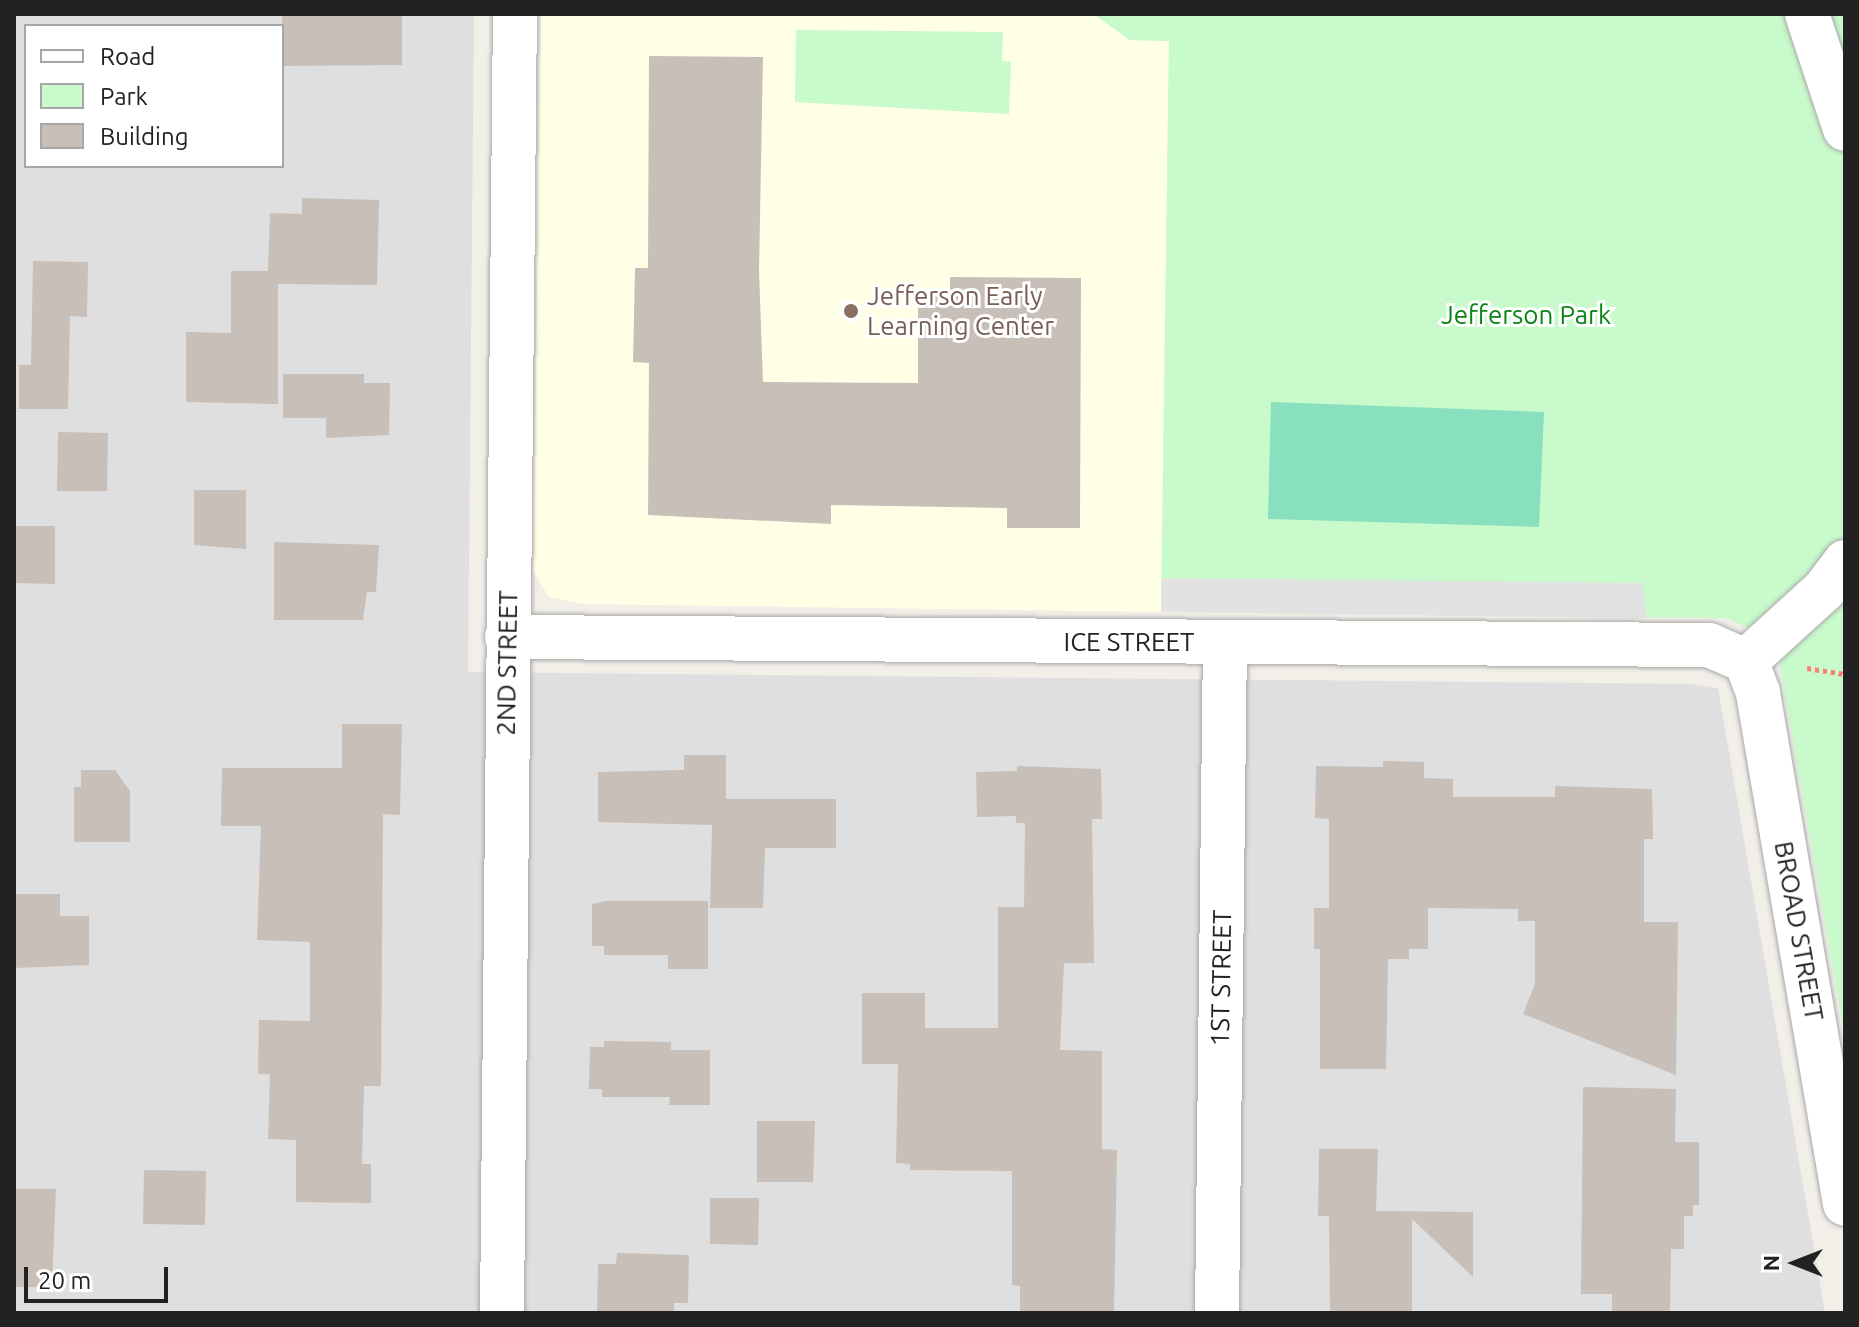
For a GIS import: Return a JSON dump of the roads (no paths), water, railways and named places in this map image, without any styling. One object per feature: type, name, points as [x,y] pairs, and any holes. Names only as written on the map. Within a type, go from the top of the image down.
[{"type":"street","name":"2ND STREET","points":[[502,1313],[515,14]]},
{"type":"street","points":[[1807,14],[1845,129]]},
{"type":"street","points":[[1746,661],[1814,601],[1845,562]]},
{"type":"street","name":"ICE STREET","points":[[507,637],[1709,645],[1746,661]]},
{"type":"street","name":"1ST STREET","points":[[1217,1313],[1225,643]]},
{"type":"street","name":"BROAD STREET","points":[[1746,661],[1758,693],[1845,1204]]},
{"type":"place","name":"Jefferson Early Learning Center","points":[[851,311]]},
{"type":"park label","name":"Jefferson Park","points":[[1526,315]]}]
